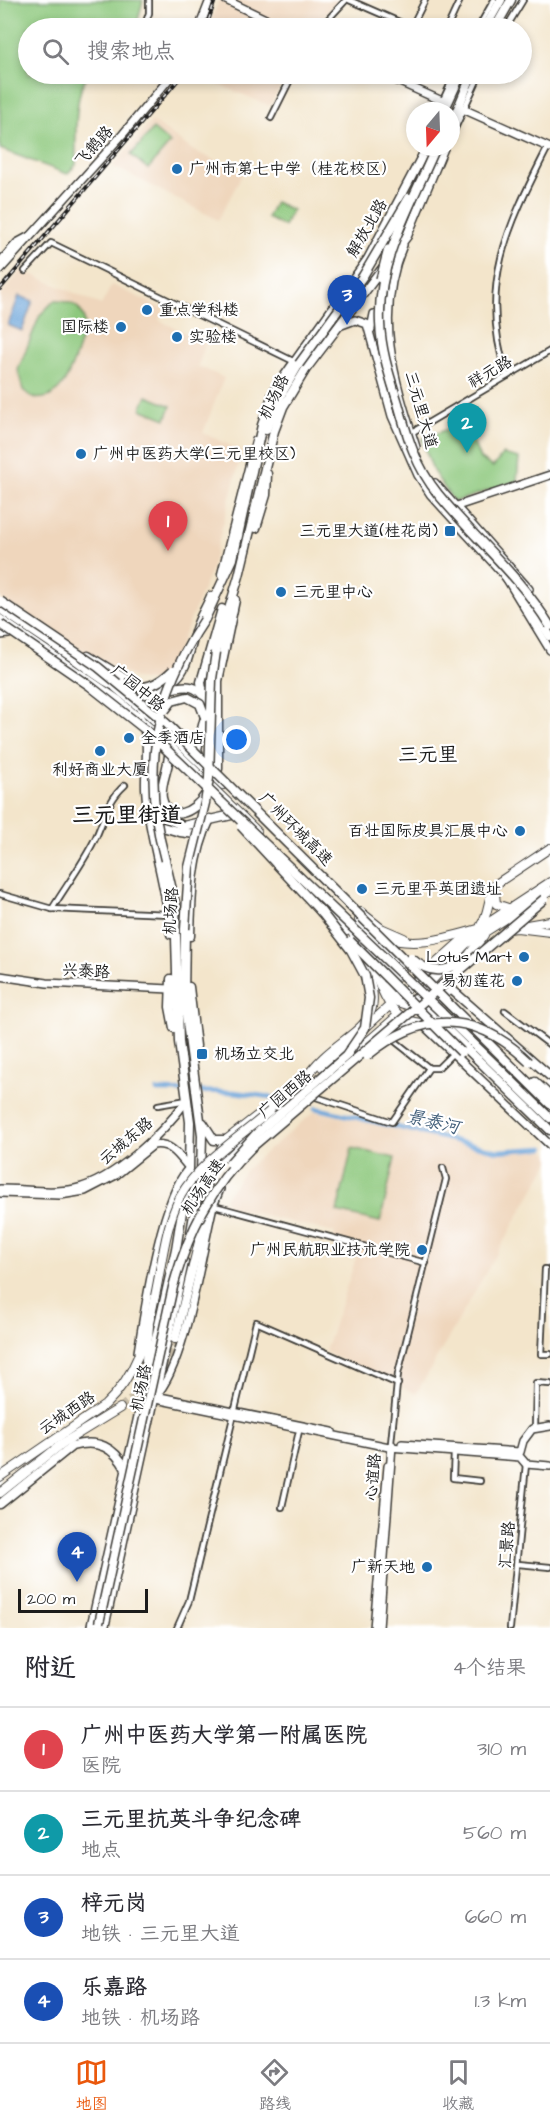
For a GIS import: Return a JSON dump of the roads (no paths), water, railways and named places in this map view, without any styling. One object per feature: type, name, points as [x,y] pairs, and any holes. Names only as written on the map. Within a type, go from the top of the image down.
[{"type":"highway","points":[[491,18],[503,0]]},
{"type":"highway","points":[[495,18],[503,0]]},
{"type":"highway","points":[[501,18],[511,0]]},
{"type":"highway","points":[[448,102],[456,84]]},
{"type":"highway","points":[[455,102],[463,84]]},
{"type":"highway","points":[[460,103],[468,84]]},
{"type":"highway","name":"解放北路","points":[[346,290],[407,197],[422,156]]},
{"type":"highway","points":[[257,455],[296,363],[374,259],[434,156]]},
{"type":"highway","points":[[435,156],[393,244],[385,268],[380,316],[387,365],[408,440],[423,473],[442,499],[516,579],[550,626]]},
{"type":"highway","points":[[385,230],[391,237],[407,236],[436,156]]},
{"type":"highway","name":"机场路","points":[[104,1628],[196,1209],[202,1162],[202,1122],[183,986],[191,857],[211,793],[212,679],[216,652],[247,544],[256,528],[267,495],[267,464],[276,425],[286,399],[333,332],[407,236]]},
{"type":"highway","points":[[346,290],[356,292],[357,300]]},
{"type":"highway","name":"机场路","points":[[91,1628],[176,1248],[189,1168],[190,1129],[179,1042],[175,903],[155,817],[153,788],[158,728],[163,704],[178,666],[205,619],[233,560],[240,515],[257,455],[260,433],[274,391],[346,290]]},
{"type":"highway","points":[[88,656],[124,680],[139,686],[160,687],[177,680],[192,650],[200,618],[224,570],[240,515],[251,452],[260,433]]},
{"type":"highway","points":[[218,690],[204,691],[201,682],[228,590],[233,560]]},
{"type":"highway","points":[[218,770],[218,690],[239,576]]},
{"type":"highway","points":[[505,576],[546,621],[550,636]]},
{"type":"highway","name":"广州环城高速","points":[[0,599],[98,667],[151,710],[550,1104]]},
{"type":"highway","name":"广园中路","points":[[0,609],[75,659],[118,684]]},
{"type":"highway","name":"广园中路","points":[[0,618],[139,717],[169,745]]},
{"type":"highway","name":"广州环城高速","points":[[0,626],[119,707],[550,1118]]},
{"type":"highway","points":[[88,656],[118,684],[150,695],[183,685],[194,688],[205,698],[212,730]]},
{"type":"highway","points":[[118,684],[137,687],[152,686],[178,666]]},
{"type":"highway","points":[[158,728],[170,703],[181,697],[193,699],[200,704],[205,717],[197,749],[203,766]]},
{"type":"highway","points":[[139,717],[146,734],[146,789],[149,824],[169,914],[175,953],[170,989],[171,1015],[179,1042]]},
{"type":"highway","points":[[169,745],[171,759],[162,793],[168,807],[182,813],[195,809],[211,793],[255,844],[321,903],[435,1027],[550,1135]]},
{"type":"highway","points":[[153,788],[157,804],[165,817],[176,824],[191,826],[210,819],[232,815]]},
{"type":"highway","points":[[188,1027],[192,893],[203,835],[210,819]]},
{"type":"highway","points":[[149,824],[157,823],[180,832],[203,835]]},
{"type":"highway","points":[[353,907],[418,964],[440,972],[460,963],[548,894]]},
{"type":"highway","name":"机场高速","points":[[98,1628],[173,1287],[190,1237],[210,1203],[240,1160],[311,1095],[548,894]]},
{"type":"highway","points":[[210,1203],[229,1164],[245,1145],[340,1062],[356,1045],[364,1028],[369,1003],[365,976],[321,903]]},
{"type":"highway","points":[[189,987],[197,1059],[197,1081]]},
{"type":"highway","points":[[451,989],[550,1076]]},
{"type":"highway","points":[[450,1005],[550,1096]]},
{"type":"highway","points":[[426,1010],[550,1130]]},
{"type":"highway","points":[[311,1095],[392,1037],[415,1026],[443,1022],[465,1024],[497,1036],[550,1082]]},
{"type":"highway","points":[[202,1122],[214,1140],[226,1140]]},
{"type":"highway","points":[[202,1162],[210,1203]]},
{"type":"highway","points":[[147,1373],[149,1326]]},
{"type":"highway","points":[[0,1504],[64,1452],[83,1443],[101,1444],[111,1449],[118,1455],[126,1469]]},
{"type":"highway","points":[[99,1594],[111,1597]]},
{"type":"main road","points":[[0,599],[88,656]]},
{"type":"main road","points":[[0,626],[78,681],[146,734]]},
{"type":"main road","points":[[30,629],[47,628]]},
{"type":"main road","points":[[9,634],[31,639]]},
{"type":"main road","points":[[72,645],[75,659]]},
{"type":"main road","points":[[43,657],[62,661]]},
{"type":"main road","points":[[78,681],[92,682]]},
{"type":"main road","name":"广园中路","points":[[118,684],[253,815],[310,883],[321,903],[342,916],[357,943]]},
{"type":"main road","name":"广园中路","points":[[169,745],[249,823],[322,883],[359,920],[384,938],[423,942],[481,932]]},
{"type":"main road","points":[[218,770],[230,792],[244,796],[253,815]]},
{"type":"main road","points":[[218,770],[320,872],[381,928],[399,936],[423,942]]},
{"type":"main road","points":[[232,815],[249,823]]},
{"type":"main road","points":[[232,815],[345,928],[379,982],[400,1004],[426,1010],[451,989],[481,932],[493,888],[550,850]]},
{"type":"main road","points":[[278,861],[277,844],[292,844]]},
{"type":"main road","points":[[548,894],[524,909],[514,911],[496,904],[496,890],[550,850]]},
{"type":"main road","points":[[320,872],[322,883]]},
{"type":"main road","points":[[296,880],[310,883]]},
{"type":"main road","points":[[404,992],[449,950],[514,911],[550,882]]},
{"type":"main road","points":[[514,911],[515,921],[522,924],[536,925],[550,921]]},
{"type":"main road","points":[[357,943],[389,975],[396,977],[402,972],[399,964],[366,932],[359,920]]},
{"type":"main road","points":[[304,1081],[312,1069],[354,1032],[374,1005],[374,996],[367,971],[345,928]]},
{"type":"main road","points":[[464,961],[511,928],[550,932]]},
{"type":"main road","points":[[412,1002],[460,949],[481,932]]},
{"type":"main road","points":[[357,943],[362,955]]},
{"type":"main road","points":[[357,943],[379,982],[383,996],[396,1011],[411,1022],[438,1024]]},
{"type":"main road","name":"广园西路","points":[[155,1296],[173,1217],[184,1191],[207,1165],[350,1044],[387,1008]]},
{"type":"main road","name":"广园西路","points":[[175,1339],[203,1224],[210,1203],[226,1173],[258,1135],[286,1110],[311,1095],[396,1017]]},
{"type":"main road","points":[[277,1130],[311,1095],[324,1090],[389,1036],[403,1027],[421,1023]]},
{"type":"main road","points":[[258,1135],[225,1159],[219,1153],[226,1140],[272,1102],[294,1090]]},
{"type":"main road","points":[[277,1130],[286,1110]]},
{"type":"main road","points":[[203,1224],[206,1237]]},
{"type":"main road","name":"云城西路","points":[[0,1477],[105,1405],[122,1386],[136,1360],[149,1326],[155,1296]]},
{"type":"main road","name":"云城西路","points":[[0,1493],[63,1443],[120,1408]]},
{"type":"main road","points":[[0,1468],[15,1466]]},
{"type":"street","points":[[148,18],[149,0]]},
{"type":"street","points":[[203,18],[210,0]]},
{"type":"street","points":[[226,0],[263,18]]},
{"type":"street","points":[[330,18],[348,0],[389,18]]},
{"type":"street","points":[[417,18],[425,0]]},
{"type":"street","points":[[452,18],[460,0]]},
{"type":"street","points":[[484,18],[494,0]]},
{"type":"street","points":[[512,18],[523,0]]},
{"type":"street","name":"飞鹅路","points":[[33,235],[164,84]]},
{"type":"street","points":[[271,118],[288,84]]},
{"type":"street","points":[[404,84],[442,101],[450,84]]},
{"type":"street","points":[[460,116],[475,84]]},
{"type":"street","points":[[463,109],[549,147],[514,215],[499,260],[494,320],[497,348],[507,376]]},
{"type":"street","points":[[403,441],[381,356],[377,309],[382,270],[407,197],[434,156]]},
{"type":"street","points":[[0,262],[20,240],[33,235]]},
{"type":"street","points":[[0,270],[33,235]]},
{"type":"street","name":"三元里大道","points":[[407,236],[390,285],[387,323],[390,349],[411,433],[427,472],[454,507],[514,570],[546,621]]},
{"type":"street","points":[[25,271],[51,243],[296,363]]},
{"type":"street","points":[[372,334],[371,320],[374,314],[383,314],[387,323]]},
{"type":"street","points":[[333,332],[343,324],[355,320],[367,324],[372,334]]},
{"type":"street","name":"三元里大道","points":[[372,334],[389,408],[411,461],[427,490],[505,576],[550,650]]},
{"type":"street","name":"祥元路","points":[[411,433],[550,351]]},
{"type":"street","points":[[454,507],[550,475]]},
{"type":"street","points":[[0,635],[9,634]]},
{"type":"street","points":[[52,909],[96,837],[104,813],[114,795],[125,785]]},
{"type":"street","points":[[0,894],[52,909],[169,914]]},
{"type":"street","name":"兴泰路","points":[[0,976],[54,983],[170,989]]},
{"type":"street","points":[[505,1011],[550,1045]]},
{"type":"street","points":[[421,1023],[550,1145]]},
{"type":"street","points":[[389,1036],[429,1068],[438,1068],[453,1053]]},
{"type":"street","points":[[311,1095],[392,1122],[429,1068]]},
{"type":"street","points":[[158,1105],[187,1100]]},
{"type":"street","name":"云城东路","points":[[0,1188],[63,1190],[84,1186],[102,1178],[156,1135],[187,1100]]},
{"type":"street","points":[[154,1399],[166,1383],[175,1361],[206,1237],[210,1203],[235,1171],[277,1130]]},
{"type":"street","name":"云城东路","points":[[0,1193],[78,1193],[110,1179],[156,1144],[170,1148],[189,1168]]},
{"type":"street","points":[[136,1360],[165,1224],[182,1176],[189,1168]]},
{"type":"street","points":[[391,1446],[398,1384],[446,1179],[443,1168]]},
{"type":"street","points":[[210,1203],[426,1263]]},
{"type":"street","points":[[545,1269],[541,1354],[550,1354]]},
{"type":"street","points":[[177,1628],[189,1600],[256,1322],[398,1384]]},
{"type":"street","points":[[147,1373],[147,1388],[154,1399],[391,1446],[520,1455]]},
{"type":"street","points":[[535,1427],[536,1383],[550,1384]]},
{"type":"street","points":[[234,1415],[299,1431],[391,1446],[520,1455]]},
{"type":"street","points":[[520,1455],[526,1436],[535,1427],[550,1426]]},
{"type":"street","points":[[282,1507],[299,1431]]},
{"type":"street","name":"心谊路","points":[[374,1628],[391,1446]]},
{"type":"street","name":"心谊路","points":[[379,1628],[391,1446]]},
{"type":"street","points":[[454,1452],[453,1478],[480,1481]]},
{"type":"street","points":[[520,1455],[526,1464],[550,1466]]},
{"type":"street","name":"汇景路","points":[[510,1628],[526,1464]]},
{"type":"street","points":[[518,1564],[550,1567]]},
{"type":"water","points":[[19,296],[33,301],[22,331],[8,325]]},
{"type":"waterway","name":"景泰河","points":[[157,1091],[234,1092],[271,1097]]},
{"type":"waterway","name":"景泰河","points":[[316,1108],[498,1151],[544,1148]]},
{"type":"tunnel","points":[[162,1368],[175,1339]]},
{"type":"tunnel","points":[[120,1408],[147,1386]]},
{"type":"railway","points":[[209,18],[215,0]]},
{"type":"railway","points":[[0,289],[174,84]]},
{"type":"place","name":"广州市第七中学（桂花校区）","points":[[177,169]]},
{"type":"place","name":"重点学科楼","points":[[147,310]]},
{"type":"place","name":"梓元岗","points":[[347,325]]},
{"type":"place","name":"国际楼","points":[[121,327]]},
{"type":"place","name":"实验楼","points":[[177,337]]},
{"type":"place","name":"三元里抗英斗争纪念碑","points":[[467,453]]},
{"type":"place","name":"广州中医药大学(三元里校区)","points":[[81,454]]},
{"type":"place","name":"三元里大道(桂花岗)","points":[[450,531]]},
{"type":"place","name":"广州中医药大学第一附属医院","points":[[168,551]]},
{"type":"place","name":"三元里中心","points":[[281,592]]},
{"type":"place","name":"全季酒店","points":[[129,738]]},
{"type":"place","name":"利好商业大厦","points":[[100,751]]},
{"type":"place","name":"百壮国际皮具汇展中心","points":[[520,831]]},
{"type":"place","name":"三元里平英团遗址","points":[[362,889]]},
{"type":"place","name":"Lotus Mart","points":[[524,957]]},
{"type":"place","name":"易初莲花","points":[[517,981]]},
{"type":"place","name":"机场立交北","points":[[202,1054]]},
{"type":"place","name":"广州民航职业技术学院","points":[[422,1250]]},
{"type":"place","name":"广新天地","points":[[427,1567]]},
{"type":"place","name":"乐嘉路","points":[[77,1582]]},
{"type":"district","name":"三元里","points":[[428,755]]},
{"type":"district","name":"三元里街道","points":[[127,815]]}]
